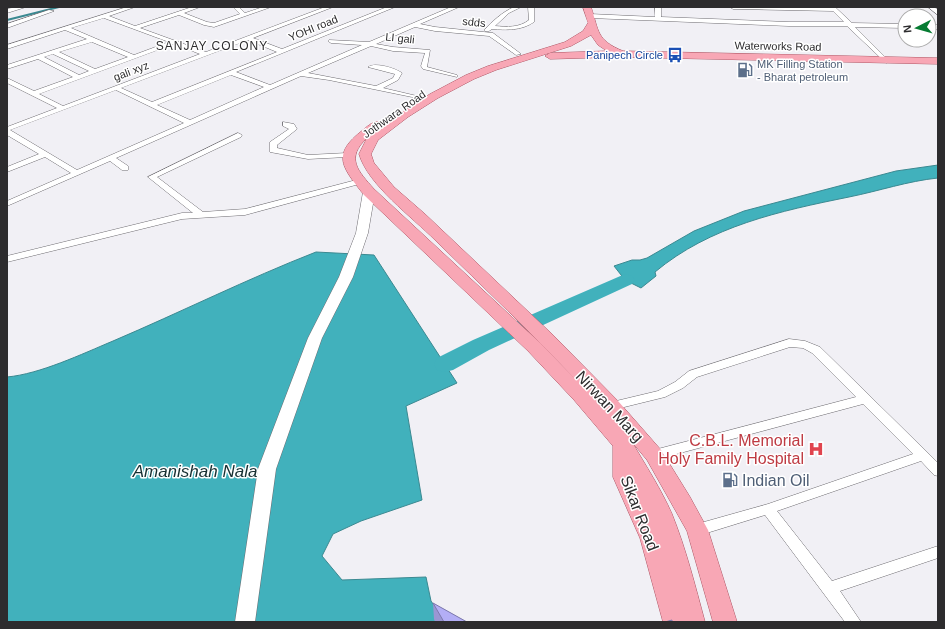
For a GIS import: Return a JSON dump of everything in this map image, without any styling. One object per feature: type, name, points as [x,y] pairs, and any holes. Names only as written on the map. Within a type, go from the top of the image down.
[{"type":"main road","points":[[560,44],[574,33],[581,25],[582,15],[580,7]]},
{"type":"main road","points":[[560,44],[587,33],[589,16]]},
{"type":"main road","points":[[589,16],[593,32],[601,44],[606,48],[621,54]]},
{"type":"main road","points":[[560,44],[589,50],[621,54]]},
{"type":"main road","points":[[560,44],[593,55]]},
{"type":"main road","name":"Jothwara Road","points":[[499,303],[420,217],[389,190],[368,164],[365,154],[373,138],[404,115],[434,96],[470,77],[522,56],[560,44]]},
{"type":"main road","points":[[522,56],[621,54]]},
{"type":"main road","name":"Waterworks Road","points":[[621,54],[938,61]]},
{"type":"main road","name":"Jothwara Road","points":[[347,155],[362,136],[415,97],[455,76],[482,65],[522,56]]},
{"type":"main road","points":[[347,155],[348,164],[369,192],[499,303],[541,343],[580,395],[622,444],[644,480],[661,514],[678,561],[693,622]]},
{"type":"main road","name":"Nirwan Marg","points":[[541,343],[612,406],[654,455],[683,503],[697,530],[724,622]]},
{"type":"main road","name":"Sikar Road","points":[[622,444],[623,477],[651,538],[675,622]]},
{"type":"street","points":[[7,10],[23,7]]},
{"type":"street","points":[[7,47],[132,7]]},
{"type":"street","points":[[136,27],[196,7]]},
{"type":"street","points":[[236,7],[244,15]]},
{"type":"street","points":[[179,13],[206,24],[214,25],[268,7]]},
{"type":"street","points":[[308,7],[320,11]]},
{"type":"street","name":"gali xyz","points":[[7,130],[330,7]]},
{"type":"street","name":"YOHI road","points":[[153,104],[392,7]]},
{"type":"street","points":[[7,204],[270,87],[456,7]]},
{"type":"street","points":[[484,32],[507,12],[518,7]]},
{"type":"street","points":[[489,28],[522,27],[528,25],[532,21],[531,7]]},
{"type":"street","points":[[658,7],[658,19]]},
{"type":"street","points":[[733,7],[751,7],[774,16],[792,8],[833,8],[886,61]]},
{"type":"street","points":[[931,7],[938,13]]},
{"type":"street","points":[[7,26],[51,11]]},
{"type":"street","points":[[104,16],[206,54]]},
{"type":"street","points":[[589,16],[658,19],[774,16],[849,25],[897,26]]},
{"type":"street","points":[[31,17],[47,21]]},
{"type":"street","name":"sdds","points":[[415,25],[446,30],[484,32],[494,36],[522,56]]},
{"type":"street","points":[[65,28],[133,57]]},
{"type":"street","points":[[248,38],[283,52]]},
{"type":"street","points":[[7,67],[91,40]]},
{"type":"street","points":[[331,41],[370,44]]},
{"type":"street","points":[[33,94],[175,42]]},
{"type":"street","name":"LI gali","points":[[370,44],[393,49],[428,51],[424,66],[425,68],[455,76]]},
{"type":"street","points":[[53,52],[94,71]]},
{"type":"street","points":[[39,57],[78,77]]},
{"type":"street","points":[[371,67],[389,68],[399,73],[396,79],[376,89]]},
{"type":"street","points":[[232,73],[270,87]]},
{"type":"street","points":[[300,74],[330,78],[415,97]]},
{"type":"street","points":[[7,80],[62,108]]},
{"type":"street","points":[[116,88],[191,123]]},
{"type":"street","points":[[286,124],[291,126],[293,129],[273,144],[273,150],[308,157],[347,155]]},
{"type":"street","points":[[7,130],[77,172]]},
{"type":"street","points":[[201,214],[152,177],[238,135]]},
{"type":"street","points":[[7,170],[46,154]]},
{"type":"street","points":[[111,158],[125,168]]},
{"type":"street","points":[[7,259],[182,216],[245,212],[360,181]]},
{"type":"street","points":[[245,622],[267,469],[316,338],[346,277],[360,240],[369,192]]},
{"type":"street","points":[[612,406],[661,394],[679,385],[694,374],[789,343],[806,344],[816,350],[938,471]]},
{"type":"street","points":[[654,455],[865,399]]},
{"type":"street","points":[[697,530],[768,509],[922,456]]},
{"type":"street","points":[[768,509],[854,622]]},
{"type":"street","points":[[829,588],[938,552]]},
{"type":"water","points":[[938,165],[938,178],[927,179],[797,208],[747,222],[722,232],[676,256],[655,272],[656,276],[641,288],[625,280],[614,266],[632,260],[647,258],[694,231],[744,211],[896,171]]},
{"type":"water","name":"Amanishah Nala","points":[[316,252],[374,255],[457,383],[406,406],[422,500],[361,521],[333,534],[322,556],[342,580],[426,577],[431,601],[446,622],[7,622],[7,377],[47,368],[75,357]]},
{"type":"building","points":[[433,603],[467,622],[444,622]]},
{"type":"waterway","points":[[7,20],[59,7]]},
{"type":"waterway","points":[[445,364],[481,345],[625,280]]},
{"type":"place","name":"Panipech Circle","points":[[675,55]]},
{"type":"place","name":"MK Filling Station - Bharat petroleum","points":[[745,70]]},
{"type":"place","name":"C.B.L. Memorial Holy Family Hospital","points":[[816,449]]},
{"type":"place","name":"Indian Oil","points":[[730,480]]},
{"type":"district","name":"SANJAY COLONY","points":[[212,46]]}]
